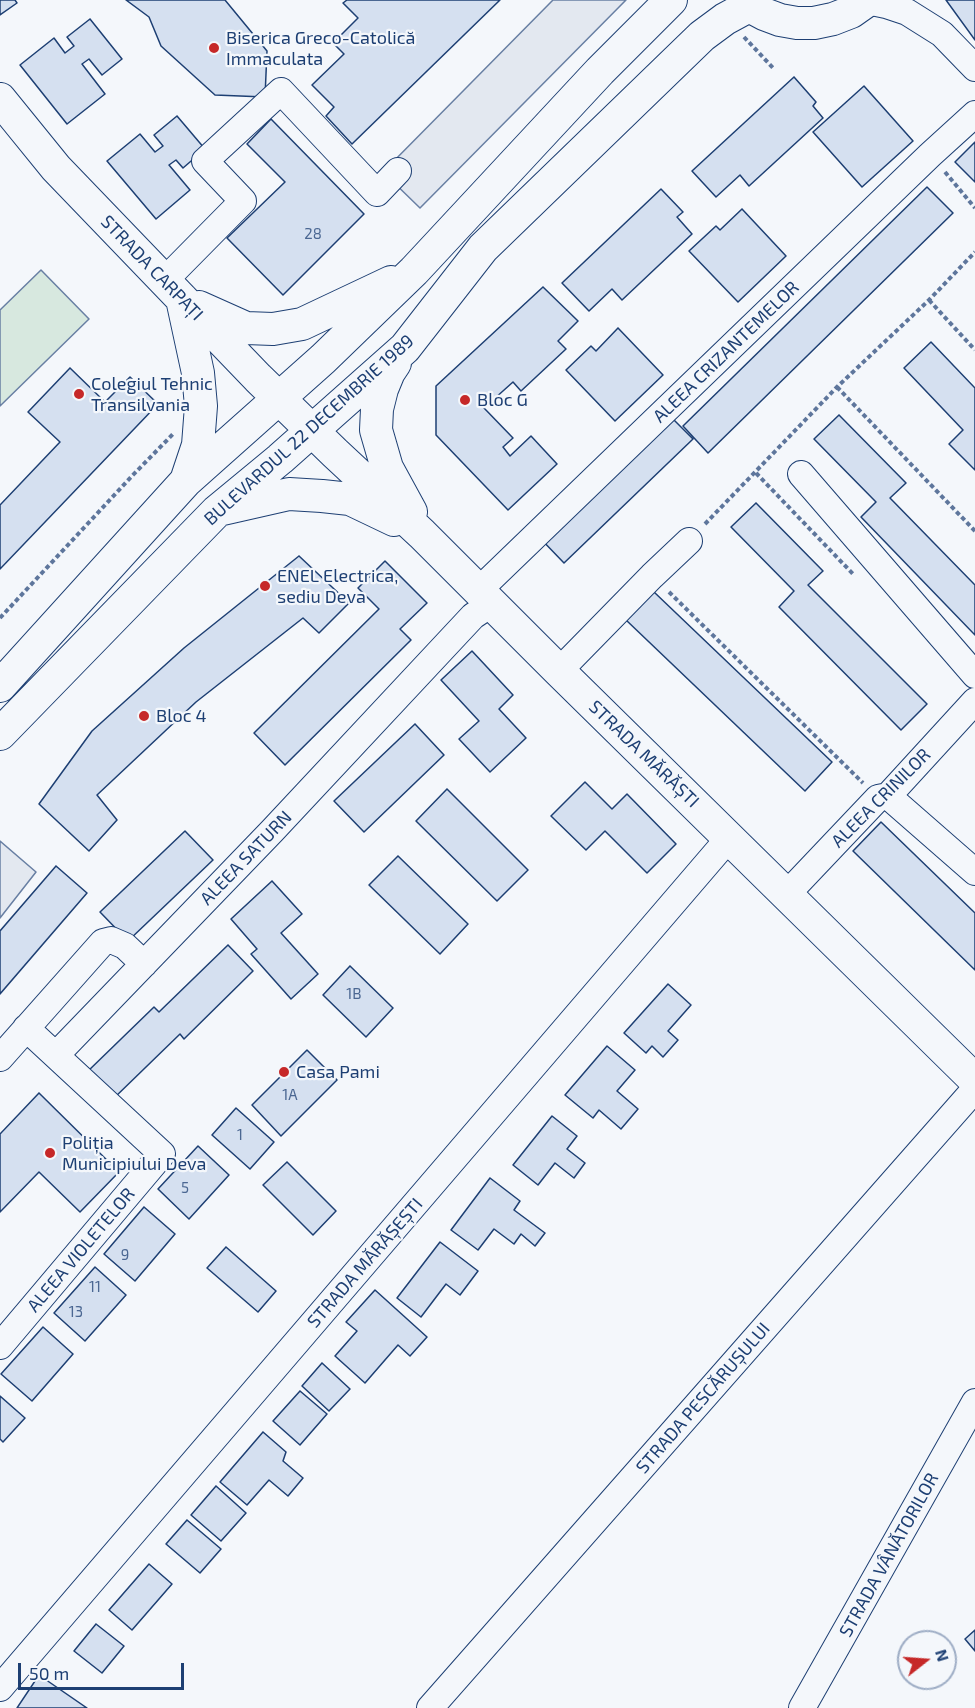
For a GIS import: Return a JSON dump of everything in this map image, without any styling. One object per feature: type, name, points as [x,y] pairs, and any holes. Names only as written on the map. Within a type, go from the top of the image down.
[{"type":"main road","points":[[0,686],[186,481],[323,359],[414,271],[600,71],[671,0]]},
{"type":"main road","points":[[746,3],[780,20],[814,23],[851,12],[867,0]]},
{"type":"main road","name":"BULEVARDUL 22 DECEMBRIE 1989","points":[[0,734],[216,511],[280,459],[405,348],[483,248],[702,36],[746,3]]},
{"type":"main road","name":"STRADA CARPAȚI","points":[[0,99],[56,168],[311,430]]},
{"type":"main road","points":[[173,290],[246,328],[273,329],[302,324],[414,271]]},
{"type":"main road","points":[[173,290],[198,372],[201,406],[198,445],[186,481]]},
{"type":"main road","points":[[405,348],[389,372],[382,389],[377,409],[376,430],[387,468],[422,534]]},
{"type":"main road","name":"STRADA MĂRĂȘTI","points":[[311,430],[422,534],[484,598],[975,1080]]},
{"type":"main road","points":[[216,511],[289,494],[350,499],[422,534]]},
{"type":"street","points":[[867,0],[907,12],[942,34],[975,68]]},
{"type":"street","points":[[926,0],[942,34]]},
{"type":"street","points":[[173,290],[243,201],[205,161],[281,91],[377,193],[398,171]]},
{"type":"street","name":"ALEEA CRIZANTEMELOR","points":[[484,598],[930,155],[975,114]]},
{"type":"street","points":[[801,474],[975,675]]},
{"type":"street","points":[[559,671],[652,576],[689,542]]},
{"type":"street","name":"ALEEA SATURN","points":[[56,1055],[272,831],[473,616],[484,598]]},
{"type":"street","name":"ALEEA CRINILOR","points":[[786,895],[975,701]]},
{"type":"street","points":[[883,797],[975,872]]},
{"type":"street","name":"STRADA MĂRĂȘEȘTI","points":[[0,1688],[729,838]]},
{"type":"street","points":[[0,1058],[102,942],[111,940],[125,946],[144,964]]},
{"type":"street","points":[[26,1028],[56,1055]]},
{"type":"street","name":"ALEEA VIOLETELOR","points":[[0,1346],[162,1154],[56,1055]]},
{"type":"street","name":"STRADA PESCĂRUȘULUI","points":[[430,1708],[975,1089]]},
{"type":"street","name":"STRADA VÂNĂTORILOR","points":[[802,1708],[975,1402]]},
{"type":"path","points":[[930,155],[975,208]]},
{"type":"path","points":[[689,542],[837,387],[929,300],[975,252]]},
{"type":"path","points":[[929,300],[975,350]]},
{"type":"path","points":[[837,387],[975,531]]},
{"type":"path","points":[[0,618],[174,433]]},
{"type":"path","points":[[652,576],[883,797]]},
{"type":"shaded area","points":[[553,0],[626,0],[420,208],[383,172]]},
{"type":"shaded area","points":[[41,270],[89,319],[0,406],[0,310]]},
{"type":"shaded area","points":[[0,841],[36,872],[0,918]]},
{"type":"building","points":[[0,0],[15,0],[17,3],[0,15]]},
{"type":"building","name":"Biserica Greco-Catolică Immaculata","points":[[126,0],[225,0],[267,51],[265,97],[215,95],[161,46],[149,17]]},
{"type":"building","points":[[347,0],[500,0],[352,144],[326,116],[334,107],[312,85],[344,54],[333,43],[358,18],[343,3]]},
{"type":"building","points":[[946,0],[975,0],[975,40]]},
{"type":"building","points":[[90,19],[122,59],[102,75],[89,59],[82,64],[105,94],[67,124],[20,65],[54,38],[65,53],[74,46],[67,37]]},
{"type":"building","points":[[794,77],[816,102],[813,106],[823,118],[749,186],[740,175],[716,197],[692,171]]},
{"type":"building","points":[[864,86],[913,141],[862,187],[813,132]]},
{"type":"building","points":[[177,116],[205,149],[183,168],[176,160],[169,165],[190,190],[156,219],[107,161],[140,134],[155,152],[163,146],[154,135]]},
{"type":"building","points":[[271,119],[364,214],[283,295],[227,238],[285,182],[247,144]]},
{"type":"building","points":[[975,142],[975,182],[955,162]]},
{"type":"building","points":[[927,187],[953,213],[708,453],[683,426]]},
{"type":"building","points":[[661,189],[683,212],[677,217],[692,234],[622,300],[612,289],[589,311],[562,283]]},
{"type":"building","points":[[742,209],[786,256],[738,302],[689,251],[716,226],[720,230]]},
{"type":"building","name":"Bloc G","points":[[543,287],[578,321],[558,341],[566,349],[521,391],[513,382],[484,408],[513,438],[503,447],[510,456],[531,436],[557,464],[508,510],[436,435],[436,386]]},
{"type":"building","points":[[618,328],[663,375],[615,421],[566,370],[591,346],[596,351]]},
{"type":"building","points":[[931,342],[975,388],[975,470],[949,444],[963,430],[904,368]]},
{"type":"building","points":[[70,368],[105,402],[130,377],[158,404],[0,569],[0,505],[60,442],[28,412]]},
{"type":"building","points":[[666,412],[693,439],[564,563],[538,536]]},
{"type":"building","points":[[839,415],[906,483],[890,498],[975,585],[975,635],[861,517],[876,502],[814,439]]},
{"type":"building","points":[[756,503],[823,571],[808,585],[927,704],[901,730],[779,607],[794,591],[731,527]]},
{"type":"building","name":"Bloc 4","points":[[299,556],[349,603],[319,633],[303,618],[196,702],[97,795],[117,820],[89,851],[39,804],[92,731],[184,648]]},
{"type":"building","points":[[385,561],[427,603],[400,629],[411,640],[285,765],[254,733],[379,609],[358,588]]},
{"type":"building","points":[[654,592],[832,762],[805,791],[626,620]]},
{"type":"building","points":[[472,651],[513,695],[499,709],[526,738],[490,772],[459,739],[479,721],[441,680]]},
{"type":"building","points":[[415,724],[444,755],[364,832],[334,801]]},
{"type":"building","points":[[585,782],[612,809],[627,794],[676,844],[647,873],[605,831],[586,850],[551,816]]},
{"type":"building","points":[[447,789],[528,870],[497,901],[416,821]]},
{"type":"building","points":[[881,822],[975,913],[975,970],[853,851]]},
{"type":"building","points":[[185,831],[213,860],[128,941],[100,912]]},
{"type":"building","points":[[398,856],[468,924],[440,954],[369,885]]},
{"type":"building","points":[[56,866],[87,893],[0,994],[0,931]]},
{"type":"building","points":[[272,881],[302,914],[281,933],[318,974],[291,999],[251,954],[257,949],[231,919]]},
{"type":"building","points":[[228,945],[253,971],[184,1039],[180,1034],[112,1100],[86,1073],[154,1007],[159,1012]]},
{"type":"building","points":[[350,966],[393,1008],[366,1037],[323,995]]},
{"type":"building","points":[[668,984],[691,1005],[668,1031],[678,1040],[663,1057],[652,1046],[646,1053],[624,1033]]},
{"type":"building","points":[[607,1046],[635,1070],[617,1091],[638,1109],[621,1129],[599,1110],[593,1118],[565,1095]]},
{"type":"building","points":[[307,1050],[337,1080],[281,1136],[252,1105]]},
{"type":"building","name":"Poliția Municipiului Deva","points":[[39,1093],[119,1172],[80,1212],[39,1172],[0,1212],[0,1134]]},
{"type":"building","points":[[236,1108],[274,1142],[250,1169],[212,1135]]},
{"type":"building","points":[[552,1116],[577,1136],[567,1149],[585,1163],[574,1178],[555,1163],[538,1185],[513,1165]]},
{"type":"building","points":[[198,1146],[229,1175],[189,1219],[158,1189]]},
{"type":"building","points":[[287,1162],[336,1211],[313,1235],[263,1185]]},
{"type":"building","points":[[490,1178],[520,1201],[514,1210],[545,1233],[535,1246],[521,1234],[514,1244],[494,1229],[478,1250],[451,1230]]},
{"type":"building","points":[[144,1207],[175,1234],[135,1281],[104,1254]]},
{"type":"building","points":[[440,1242],[478,1271],[460,1295],[446,1284],[421,1317],[397,1298]]},
{"type":"building","points":[[226,1247],[276,1291],[258,1312],[207,1268]]},
{"type":"building","points":[[95,1267],[126,1295],[85,1341],[54,1313]]},
{"type":"building","points":[[375,1290],[427,1337],[410,1356],[398,1345],[365,1383],[335,1356],[357,1331],[346,1322]]},
{"type":"building","points":[[43,1327],[73,1354],[32,1401],[1,1374]]},
{"type":"building","points":[[322,1363],[350,1389],[329,1411],[302,1386]]},
{"type":"building","points":[[300,1391],[327,1414],[300,1445],[273,1421]]},
{"type":"building","points":[[0,1396],[25,1418],[3,1442],[0,1439]]},
{"type":"building","points":[[263,1432],[286,1452],[283,1461],[303,1478],[288,1496],[269,1480],[247,1505],[220,1482]]},
{"type":"building","points":[[216,1486],[246,1513],[221,1541],[191,1515]]},
{"type":"building","points":[[187,1520],[221,1549],[200,1573],[166,1544]]},
{"type":"building","points":[[149,1564],[172,1584],[132,1630],[109,1610]]},
{"type":"building","points":[[96,1624],[124,1646],[102,1673],[74,1651]]},
{"type":"building","points":[[975,1630],[975,1651],[965,1639]]},
{"type":"building","points":[[39,1675],[87,1708],[17,1708]]},
{"type":"place","name":"Biserica Greco-Catolică Immaculata","points":[[214,48]]},
{"type":"place","name":"Colegiul Tehnic Transilvania","points":[[79,394]]},
{"type":"place","name":"Bloc G","points":[[465,400]]},
{"type":"place","name":"ENEL Electrica, sediu Deva","points":[[265,586]]},
{"type":"place","name":"Bloc 4","points":[[144,716]]},
{"type":"place","name":"Casa Pami","points":[[284,1072]]},
{"type":"place","name":"Poliția Municipiului Deva","points":[[50,1153]]}]
